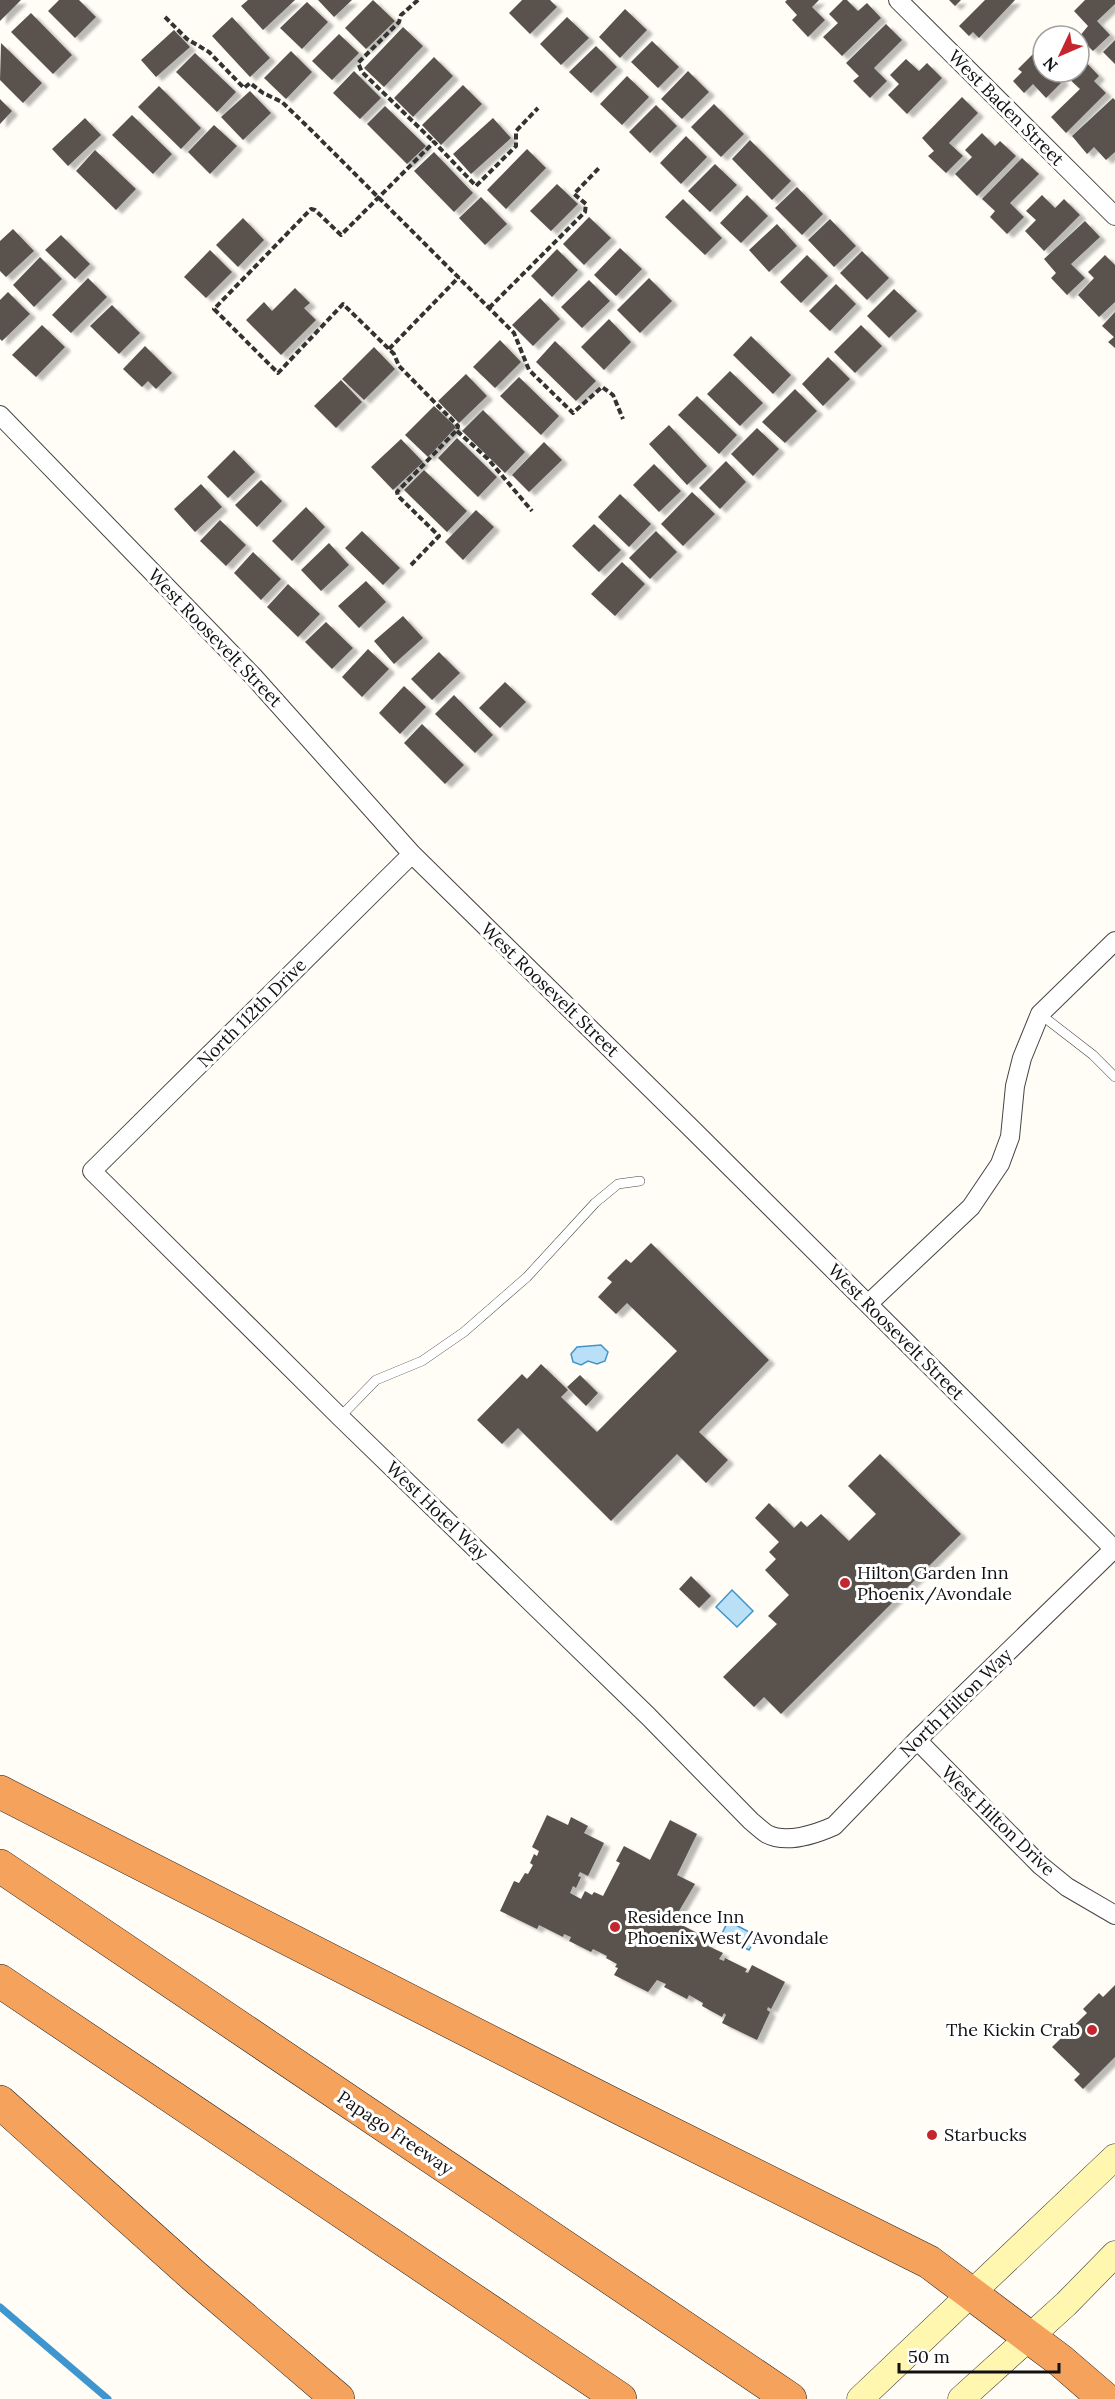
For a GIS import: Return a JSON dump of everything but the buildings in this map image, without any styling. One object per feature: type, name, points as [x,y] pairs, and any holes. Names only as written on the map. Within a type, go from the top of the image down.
[{"type":"highway","points":[[0,1792],[616,2106],[929,2262],[1061,2361],[1106,2399]]},
{"type":"highway","name":"Papago Freeway","points":[[0,1866],[790,2399]]},
{"type":"highway","points":[[0,1981],[620,2399]]},
{"type":"highway","points":[[0,2102],[203,2283],[338,2399]]},
{"type":"main road","points":[[860,2399],[1115,2157]]},
{"type":"main road","points":[[962,2399],[1066,2304],[1115,2254]]},
{"type":"street","name":"West Baden Street","points":[[898,0],[1115,216]]},
{"type":"street","name":"West Roosevelt Street","points":[[0,415],[253,676],[412,854],[1114,1549]]},
{"type":"street","name":"North 112th Drive","points":[[92,1171],[412,854]]},
{"type":"street","points":[[868,1304],[971,1207],[996,1170],[1010,1137],[1015,1086],[1022,1058],[1040,1014],[1115,941]]},
{"type":"street","name":"West Hotel Way","points":[[92,1171],[648,1716],[751,1821],[769,1835],[788,1838]]},
{"type":"street","name":"North Hilton Way","points":[[788,1838],[816,1834],[834,1826],[917,1740],[1114,1549]]},
{"type":"street","name":"West Hilton Drive","points":[[917,1740],[1040,1865],[1067,1887],[1115,1915]]},
{"type":"lane","points":[[1040,1014],[1093,1055],[1115,1077]]},
{"type":"lane","points":[[340,1416],[376,1380],[422,1361],[464,1332],[527,1277],[595,1203],[618,1184],[640,1181]]},
{"type":"path","points":[[418,0],[401,15],[399,22],[358,63],[362,72],[476,186],[516,146],[516,131],[538,108]]},
{"type":"path","points":[[165,17],[187,39],[209,52],[244,88],[250,83],[263,93],[282,102],[514,333],[530,370],[573,413],[602,387],[613,395],[623,419]]},
{"type":"path","points":[[434,142],[341,235],[315,210],[311,209],[214,309],[279,373],[343,304],[394,354],[399,366],[458,426],[457,430],[488,459],[532,511]]},
{"type":"path","points":[[489,308],[585,212],[586,204],[574,194],[599,168]]},
{"type":"path","points":[[389,349],[459,277]]},
{"type":"path","points":[[411,565],[439,536],[396,492],[457,430]]},
{"type":"water","points":[[601,1345],[608,1352],[605,1361],[597,1364],[588,1361],[581,1365],[573,1362],[571,1354],[577,1347]]},
{"type":"water","points":[[732,1590],[753,1611],[737,1627],[716,1607]]},
{"type":"water","points":[[728,1921],[757,1936],[749,1950],[727,1939],[725,1943],[719,1940]]},
{"type":"waterway","points":[[0,2307],[108,2399]]},
{"type":"place","name":"Hilton Garden Inn Phoenix/Avondale","points":[[845,1583]]},
{"type":"place","name":"Residence Inn Phoenix West/Avondale","points":[[615,1927]]},
{"type":"place","name":"The Kickin Crab","points":[[1092,2030]]},
{"type":"place","name":"Starbucks","points":[[932,2135]]}]
